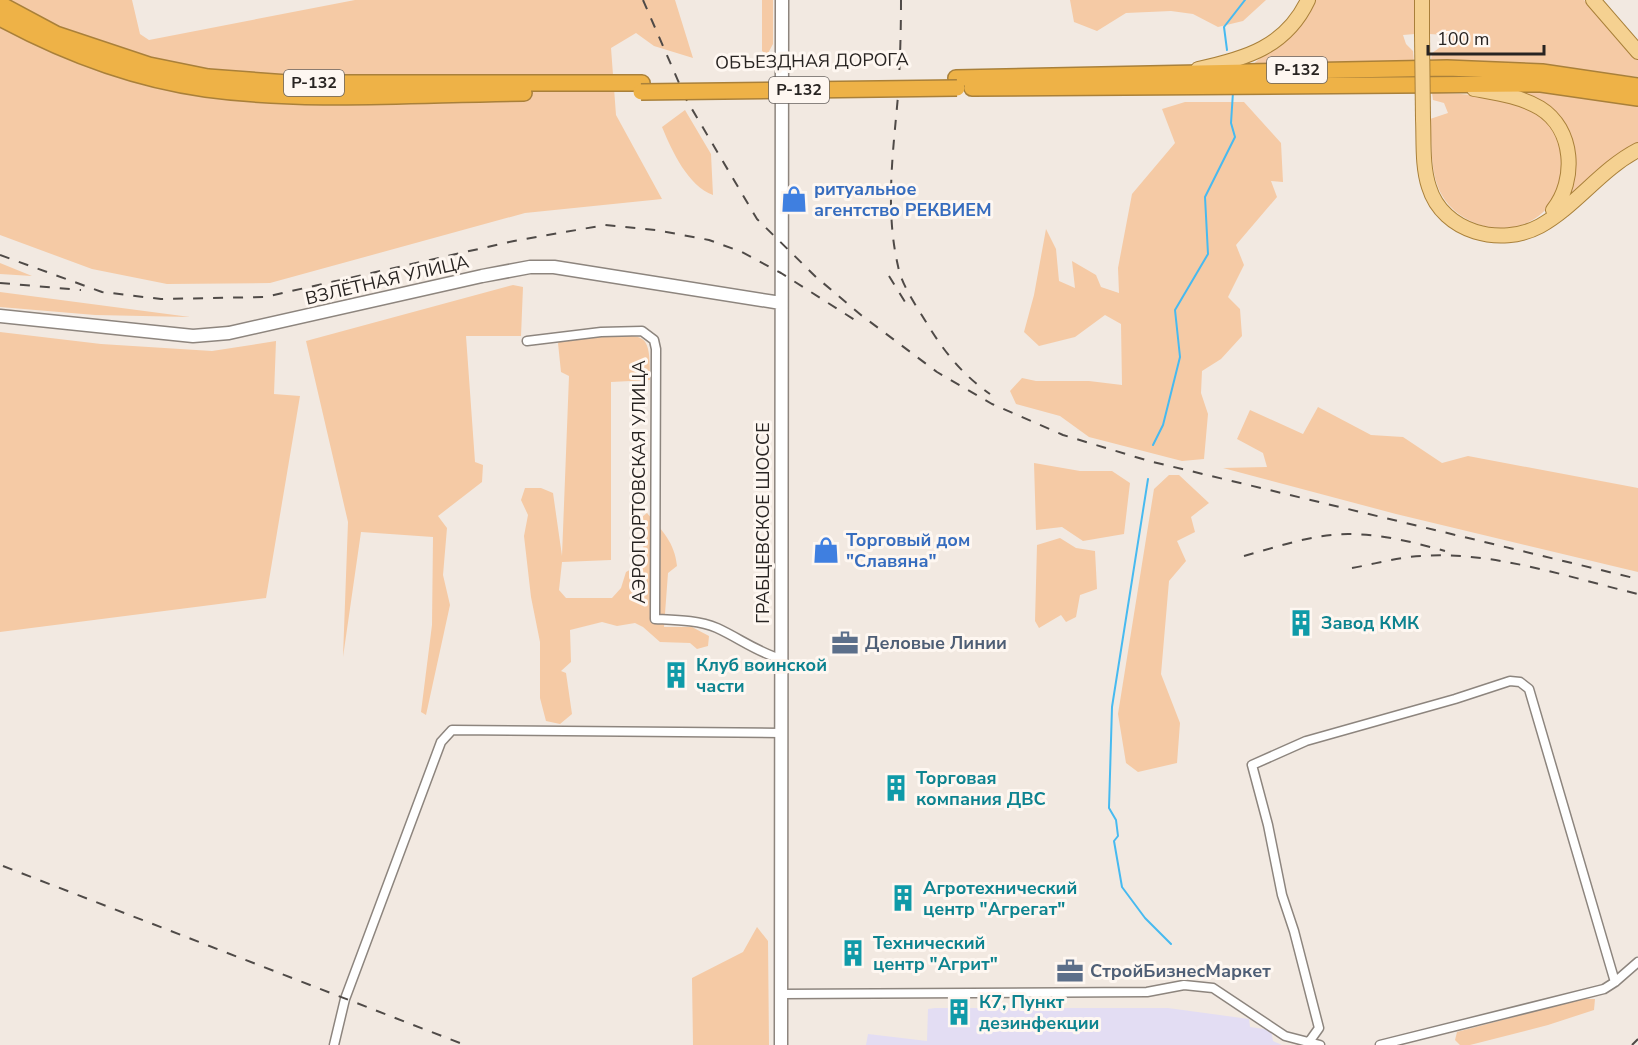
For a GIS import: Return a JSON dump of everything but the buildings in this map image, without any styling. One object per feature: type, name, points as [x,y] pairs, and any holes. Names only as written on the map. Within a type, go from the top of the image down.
[{"type":"highway","name":"ОБЪЕЗДНАЯ ДОРОГА","points":[[0,4],[56,34],[149,65],[208,77],[288,83],[642,87]]},
{"type":"highway","name":"ОБЪЕЗДНАЯ ДОРОГА","points":[[0,18],[51,45],[146,76],[204,88],[285,96],[642,87],[956,83],[1541,84],[1638,98]]},
{"type":"highway","name":"ОБЪЕЗДНАЯ ДОРОГА","points":[[956,83],[1183,72],[1459,69],[1542,72],[1638,86]]},
{"type":"main road","name":"ГРАБЦЕВСКОЕ ШОССЕ","points":[[781,1045],[782,0]]},
{"type":"main road","points":[[1183,72],[1235,61],[1262,50],[1287,31],[1308,0]]},
{"type":"main road","points":[[1422,0],[1426,176],[1433,197],[1444,212],[1467,230],[1493,236],[1521,234],[1541,225],[1606,170],[1638,150]]},
{"type":"main road","points":[[1593,0],[1638,52]]},
{"type":"main road","points":[[1442,84],[1516,97],[1543,110],[1556,124],[1569,155],[1568,176],[1561,198],[1541,225]]},
{"type":"main road","name":"ВЗЛЁТНАЯ УЛИЦА","points":[[0,316],[193,336],[229,333],[482,276],[534,267],[566,269],[781,303]]},
{"type":"street","name":"АЭРОПОРТОВСКАЯ УЛИЦА","points":[[527,341],[642,331],[654,340],[656,349],[655,619],[681,620],[715,627],[761,653],[781,659]]},
{"type":"street","points":[[1309,1042],[1319,1028],[1294,931],[1282,895],[1268,825],[1252,765],[1306,741],[1510,681],[1520,682],[1529,689],[1616,982]]},
{"type":"street","points":[[334,1045],[345,999],[441,742],[452,730],[782,733]]},
{"type":"street","points":[[1380,1045],[1604,989],[1616,982],[1638,962]]},
{"type":"street","points":[[781,993],[1147,992],[1198,984],[1213,988],[1285,1035],[1320,1045]]},
{"type":"shaded area","points":[[0,0],[132,0],[140,34],[149,40],[355,0],[675,0],[693,58],[654,46],[636,33],[611,48],[616,115],[662,199],[525,213],[270,283],[167,284],[92,269],[0,235]]},
{"type":"shaded area","points":[[762,0],[773,0],[773,44],[767,55],[762,51]]},
{"type":"shaded area","points":[[1070,0],[1266,0],[1243,21],[1218,27],[1193,14],[1171,11],[1126,13],[1097,31],[1074,22]]},
{"type":"shaded area","points":[[1313,0],[1415,0],[1415,34],[1403,35],[1406,44],[1413,51],[1414,62],[1250,67],[1268,51]]},
{"type":"shaded area","points":[[1428,0],[1584,0],[1638,60],[1638,77],[1537,65],[1431,59],[1432,53],[1445,44],[1447,35],[1429,34]]},
{"type":"shaded area","points":[[1516,88],[1638,105],[1638,143],[1569,195],[1574,172],[1574,148],[1566,126],[1551,108],[1516,92]]},
{"type":"shaded area","points":[[1432,93],[1472,95],[1514,103],[1533,112],[1548,124],[1558,140],[1563,161],[1560,186],[1548,207],[1535,218],[1520,225],[1504,228],[1487,227],[1472,222],[1458,213],[1446,201],[1438,187],[1434,171],[1430,119],[1448,113],[1444,103],[1433,100]]},
{"type":"shaded area","points":[[1185,102],[1244,102],[1281,143],[1283,182],[1271,181],[1277,197],[1236,245],[1244,265],[1228,297],[1240,309],[1242,336],[1221,359],[1202,371],[1201,393],[1208,414],[1204,459],[1182,461],[1089,437],[1060,416],[1016,404],[1010,391],[1022,378],[1036,381],[1089,381],[1122,385],[1121,324],[1105,315],[1075,337],[1039,346],[1024,332],[1034,295],[1046,229],[1056,249],[1059,281],[1075,288],[1072,261],[1096,275],[1101,287],[1119,293],[1118,268],[1132,194],[1175,143],[1162,109]]},
{"type":"shaded area","points":[[685,110],[711,154],[713,195],[696,184],[682,167],[662,127]]},
{"type":"shaded area","points":[[0,263],[32,276],[0,274]]},
{"type":"shaded area","points":[[513,285],[523,287],[521,336],[466,336],[475,462],[483,465],[482,482],[438,516],[447,528],[443,575],[450,605],[426,715],[421,712],[432,625],[433,537],[361,532],[343,657],[348,522],[306,341]]},
{"type":"shaded area","points":[[0,292],[190,317],[95,315],[0,307]]},
{"type":"shaded area","points":[[0,332],[101,344],[212,351],[276,341],[274,394],[300,396],[266,598],[0,632]]},
{"type":"shaded area","points":[[599,336],[636,336],[642,339],[649,352],[650,380],[611,382],[611,560],[562,562],[559,590],[566,598],[612,598],[621,588],[626,572],[644,562],[642,517],[647,513],[663,531],[676,558],[677,566],[668,573],[664,627],[692,627],[709,636],[708,646],[697,649],[690,643],[660,642],[635,623],[617,626],[602,622],[570,630],[571,662],[561,671],[566,673],[572,714],[560,724],[546,721],[540,698],[540,642],[531,597],[524,536],[528,515],[521,500],[525,488],[541,488],[553,493],[562,556],[569,376],[561,372],[558,343],[562,340]]},
{"type":"shaded area","points":[[1318,407],[1371,435],[1403,437],[1442,463],[1468,456],[1638,488],[1638,572],[1396,514],[1223,468],[1267,467],[1263,453],[1237,439],[1250,410],[1303,434]]},
{"type":"shaded area","points":[[1034,463],[1080,471],[1112,471],[1130,483],[1124,534],[1083,541],[1062,527],[1036,530]]},
{"type":"shaded area","points":[[1169,475],[1179,475],[1209,503],[1191,517],[1195,532],[1177,541],[1186,561],[1169,581],[1161,674],[1180,723],[1177,763],[1138,772],[1126,763],[1118,714],[1154,489]]},
{"type":"shaded area","points":[[1060,538],[1076,548],[1095,551],[1097,589],[1080,595],[1076,617],[1066,622],[1061,615],[1039,628],[1035,621],[1037,545]]},
{"type":"shaded area","points":[[757,927],[768,941],[769,1045],[693,1045],[692,978],[743,952]]},
{"type":"shaded area","points":[[1581,999],[1595,999],[1594,1010],[1548,1025],[1470,1045],[1460,1045],[1455,1040],[1457,1032]]},
{"type":"shaded area","points":[[1168,1008],[1249,1019],[1250,1027],[1271,1030],[1273,1041],[1282,1045],[866,1045],[868,1034],[927,1041],[928,1009]]},
{"type":"waterway","points":[[1227,50],[1224,27],[1245,0]]},
{"type":"waterway","points":[[1153,445],[1163,425],[1180,357],[1175,310],[1208,254],[1205,197],[1235,137],[1231,123],[1233,92]]},
{"type":"waterway","points":[[1148,479],[1112,707],[1109,808],[1116,820],[1118,836],[1114,841],[1122,887],[1145,918],[1171,944]]},
{"type":"railway","points":[[643,0],[686,99],[757,219],[816,277],[861,315],[937,372],[992,404],[1063,435],[1149,461],[1638,579]]},
{"type":"railway","points":[[901,0],[891,203],[898,266],[911,297],[942,346],[963,372],[990,394]]},
{"type":"railway","points":[[0,255],[102,292],[161,299],[265,297],[514,241],[605,225],[656,230],[709,240],[742,252],[781,273],[858,322]]},
{"type":"railway","points":[[889,276],[910,310]]},
{"type":"railway","points":[[0,283],[81,290]]},
{"type":"railway","points":[[1244,556],[1308,539],[1348,534],[1397,539],[1445,551]]},
{"type":"railway","points":[[1352,568],[1412,557],[1476,557],[1530,567],[1638,594]]},
{"type":"railway","points":[[3,866],[465,1045]]},
{"type":"railway","points":[[1632,1045],[1638,1039]]},
{"type":"place","name":"ритуальное агентство РЕКВИЕМ","points":[[794,199]]},
{"type":"place","name":"Торговый дом \"Славяна\"","points":[[826,550]]},
{"type":"place","name":"Завод КМК","points":[[1301,623]]},
{"type":"place","name":"Деловые Линии","points":[[845,643]]},
{"type":"place","name":"Клуб воинской части","points":[[676,675]]},
{"type":"place","name":"Торговая компания ДВС","points":[[896,788]]},
{"type":"place","name":"Агротехнический центр \"Агрегат\"","points":[[903,898]]},
{"type":"place","name":"Технический центр \"Агрит\"","points":[[853,953]]},
{"type":"place","name":"СтройБизнесМаркет","points":[[1070,971]]},
{"type":"place","name":"К7, Пункт дезинфекции","points":[[959,1012]]}]
